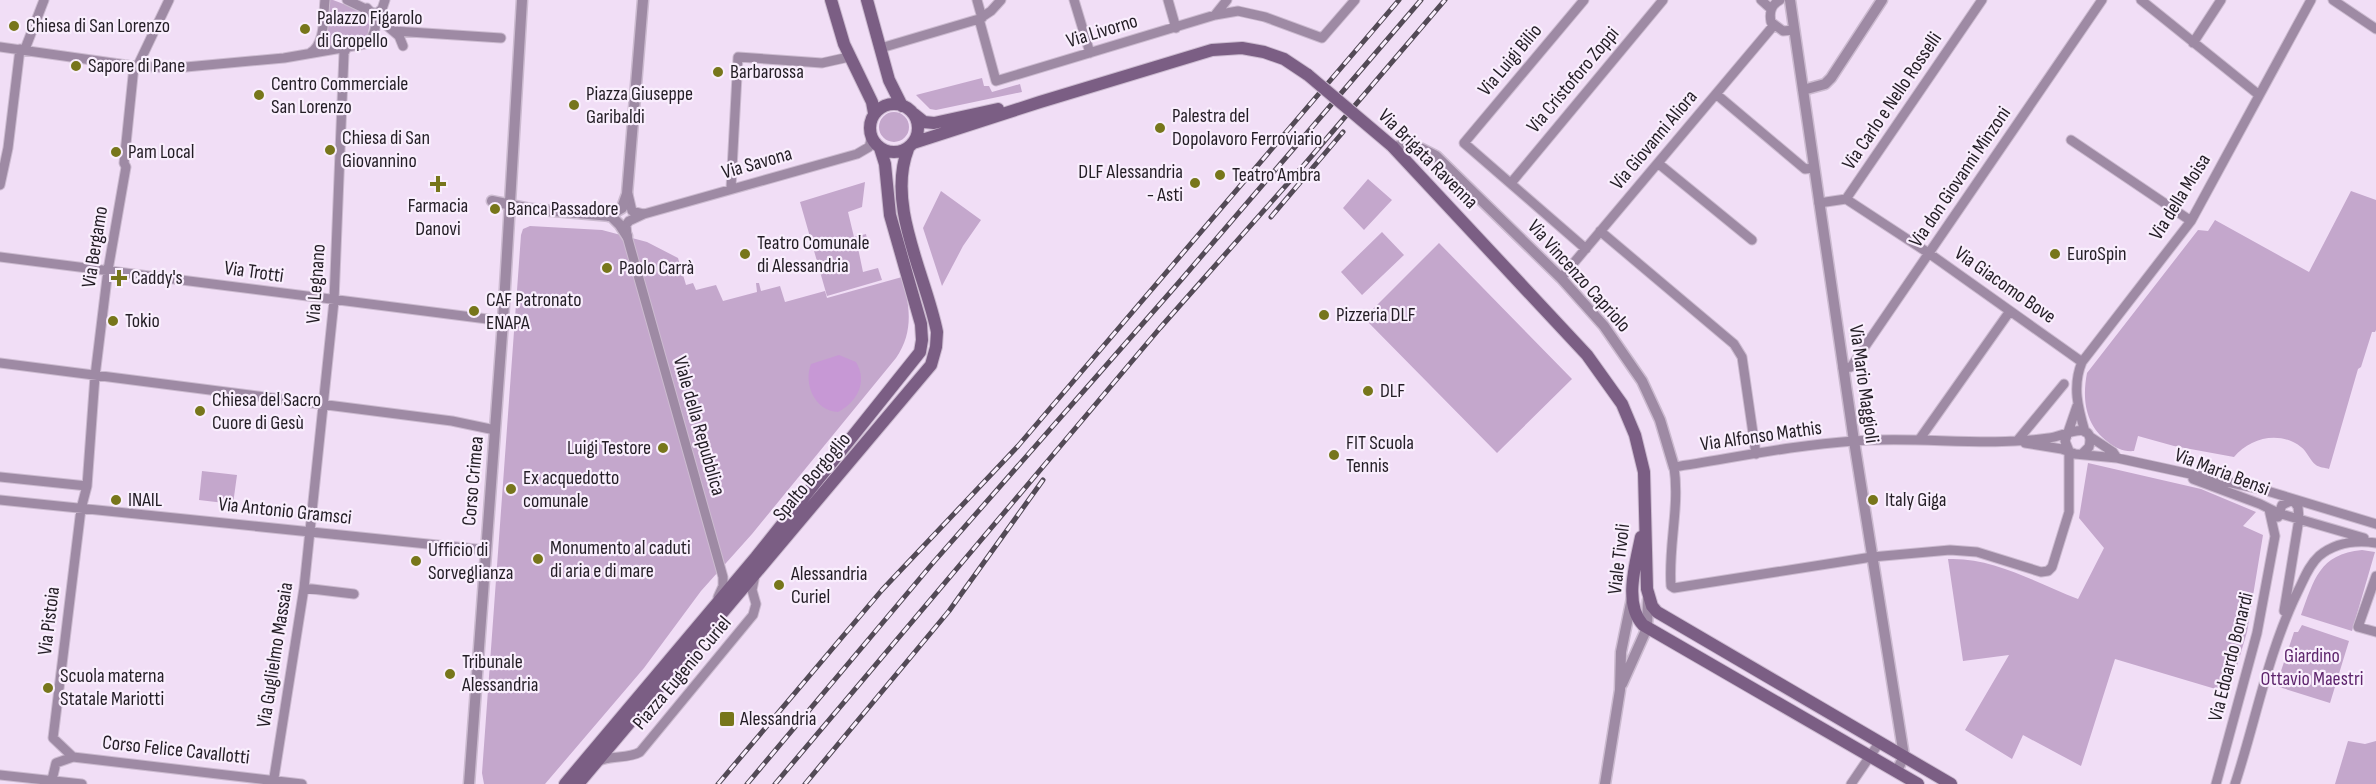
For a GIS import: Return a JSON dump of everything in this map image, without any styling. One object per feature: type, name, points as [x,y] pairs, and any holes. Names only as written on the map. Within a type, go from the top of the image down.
[{"type":"main road","points":[[831,0],[849,57],[872,102],[874,113],[871,123],[876,142],[894,152],[910,146],[918,125],[913,114],[902,106],[889,80],[867,0]]},
{"type":"main road","name":"Via Brigata Ravenna","points":[[910,146],[1040,102],[1212,50],[1242,48],[1264,52],[1289,62],[1308,75],[1392,146],[1587,355],[1608,382],[1627,414],[1639,448],[1645,488],[1644,515]]},
{"type":"main road","name":"Via Brigata Ravenna","points":[[913,114],[924,122],[938,122],[1040,102]]},
{"type":"main road","points":[[874,113],[884,106],[902,106]]},
{"type":"main road","name":"Spalto Borgoglio","points":[[565,784],[702,622],[920,351],[921,324],[892,224],[885,164],[876,142]]},
{"type":"main road","name":"Spalto Borgoglio","points":[[578,784],[924,377],[933,362],[937,332],[909,236],[903,201],[903,172],[910,146]]},
{"type":"main road","name":"Viale Tivoli","points":[[1644,515],[1648,595],[1652,606],[1662,615],[1951,784]]},
{"type":"main road","name":"Viale Tivoli","points":[[1644,515],[1632,597],[1638,619],[1647,628]]},
{"type":"main road","points":[[1647,628],[1678,643],[1918,784]]},
{"type":"street","points":[[0,185],[23,49],[44,0]]},
{"type":"street","name":"Via Bergamo","points":[[81,509],[87,486],[95,376],[108,270],[125,173],[134,66],[139,63],[169,0]]},
{"type":"street","points":[[304,54],[314,51],[320,43],[325,0]]},
{"type":"street","points":[[347,0],[378,13],[384,1]]},
{"type":"street","name":"Corso Crimea","points":[[469,784],[510,206],[510,38],[522,0]]},
{"type":"street","points":[[608,216],[624,205],[628,185],[643,0]]},
{"type":"street","points":[[977,0],[981,19]]},
{"type":"street","points":[[881,48],[981,19],[1001,0]]},
{"type":"street","points":[[1074,0],[1090,53]]},
{"type":"street","points":[[1168,0],[1176,28]]},
{"type":"street","points":[[1215,15],[1227,0]]},
{"type":"street","name":"Via Livorno","points":[[981,19],[996,81],[1215,15],[1238,11],[1265,17],[1322,38],[1354,0]]},
{"type":"street","name":"Via Luigi Bilio","points":[[1464,143],[1584,0]]},
{"type":"street","name":"Via Cristoforo Zoppi","points":[[1511,183],[1663,0]]},
{"type":"street","points":[[1761,0],[1771,9]]},
{"type":"street","points":[[1780,0],[1771,9],[1770,16],[1774,26],[1783,30],[1794,30]]},
{"type":"street","name":"Via Mario Maggioli","points":[[1790,0],[1854,441],[1904,756]]},
{"type":"street","points":[[1803,90],[1825,84],[1831,78],[1882,0]]},
{"type":"street","name":"Via Carlo e Nello Rosselli","points":[[1819,203],[1846,199],[1982,0]]},
{"type":"street","name":"Via don Giovanni Minzoni","points":[[1843,368],[1851,367],[2102,0]]},
{"type":"street","points":[[2141,0],[2259,95]]},
{"type":"street","points":[[2193,43],[2221,0]]},
{"type":"street","name":"Via della Moisa","points":[[2068,433],[2077,406],[2077,379],[2082,362],[2191,221],[2311,0]]},
{"type":"street","points":[[2333,0],[2376,29]]},
{"type":"street","points":[[0,47],[134,66],[175,68],[304,54],[361,45],[368,41],[375,31],[374,18],[367,8]]},
{"type":"street","points":[[367,8],[394,31],[404,46]]},
{"type":"street","points":[[641,24],[642,46],[649,50]]},
{"type":"street","name":"Via Giovanni Aliora","points":[[1562,278],[1774,26]]},
{"type":"street","points":[[394,31],[510,38]]},
{"type":"street","name":"Via Legnano","points":[[311,532],[334,301],[344,53],[348,47],[355,45]]},
{"type":"street","points":[[731,188],[738,57],[822,63],[849,57]]},
{"type":"street","points":[[1716,94],[1805,169],[1814,168]]},
{"type":"street","points":[[2071,140],[2191,221]]},
{"type":"street","name":"Via Savona","points":[[644,214],[857,154],[876,142]]},
{"type":"street","name":"Via Vincenzo Capriolo","points":[[1464,143],[1586,249]]},
{"type":"street","name":"Via Vincenzo Capriolo","points":[[1392,146],[1420,148],[1436,156],[1562,278],[1604,326],[1642,381],[1660,420],[1674,467],[1676,516],[1670,570],[1671,586],[1677,588],[1872,557]]},
{"type":"street","points":[[1659,164],[1752,240]]},
{"type":"street","points":[[628,185],[630,208],[636,213],[644,214]]},
{"type":"street","name":"Via Giacomo Bove","points":[[1846,199],[1930,254],[2082,362]]},
{"type":"street","points":[[492,201],[531,209],[608,216],[618,222],[627,236]]},
{"type":"street","points":[[508,228],[514,215],[531,209]]},
{"type":"street","points":[[627,236],[628,222],[644,214]]},
{"type":"street","points":[[1600,231],[1734,344],[1742,357],[1756,454]]},
{"type":"street","name":"Viale della Repubblica","points":[[627,236],[723,580],[722,591],[702,622]]},
{"type":"street","name":"Via Trotti","points":[[0,257],[503,321]]},
{"type":"street","points":[[1919,440],[2010,311]]},
{"type":"street","points":[[0,363],[452,421],[495,429]]},
{"type":"street","points":[[2017,441],[2064,384]]},
{"type":"street","name":"Via della Moisa","points":[[2077,406],[2087,434]]},
{"type":"street","points":[[2017,441],[2052,438],[2077,429],[2113,452],[2117,458]]},
{"type":"street","points":[[1872,557],[1961,550],[1977,552],[2041,572],[2049,571],[2068,512],[2069,451],[2065,441],[2068,433]]},
{"type":"street","points":[[2070,475],[2082,454],[2089,447],[2087,434]]},
{"type":"street","name":"Via Alfonso Mathis","points":[[1674,467],[1854,441],[2017,441]]},
{"type":"street","points":[[2017,441],[2160,467]]},
{"type":"street","name":"Via Maria Bensi","points":[[2160,467],[2264,490],[2376,524]]},
{"type":"street","name":"Via Maria Bensi","points":[[2160,467],[2274,511],[2376,542]]},
{"type":"street","points":[[0,477],[87,486]]},
{"type":"street","name":"Via Antonio Gramsci","points":[[0,500],[486,549]]},
{"type":"street","points":[[2274,511],[2293,500]]},
{"type":"street","name":"Via Edoardo Bonardi","points":[[2235,784],[2283,622],[2299,519],[2298,507],[2293,500]]},
{"type":"street","name":"Via Pistoia","points":[[53,738],[81,509]]},
{"type":"street","name":"Via Edoardo Bonardi","points":[[2216,784],[2258,633],[2275,536],[2274,511]]},
{"type":"street","name":"Via Guglielmo Massaia","points":[[273,782],[311,532]]},
{"type":"street","name":"Via Edoardo Bonardi","points":[[2283,622],[2308,570],[2320,556],[2348,543],[2376,542]]},
{"type":"street","name":"Piazza Eugenio Curiel","points":[[597,762],[606,758],[635,755],[640,752],[753,615],[756,604],[752,590],[755,575]]},
{"type":"street","points":[[2376,576],[2358,627],[2376,632]]},
{"type":"street","points":[[304,588],[354,594]]},
{"type":"street","points":[[1620,690],[1647,628],[1648,595]]},
{"type":"street","points":[[1605,784],[1620,690],[1619,668],[1632,597]]},
{"type":"street","points":[[1635,654],[1646,641],[1652,639],[1665,639],[1678,643]]},
{"type":"street","points":[[610,730],[605,742],[608,751],[622,756]]},
{"type":"street","name":"Corso Felice Cavallotti","points":[[53,738],[73,757],[302,784]]},
{"type":"street","points":[[1851,784],[1880,743]]},
{"type":"street","points":[[1897,771],[1904,756]]},
{"type":"street","points":[[51,782],[56,763],[73,757]]},
{"type":"street","points":[[0,775],[82,784]]},
{"type":"green space","points":[[328,0],[362,11],[370,21],[368,34],[361,39],[322,47]]},
{"type":"green space","points":[[982,78],[984,86],[989,86],[992,92],[1020,84],[1022,92],[936,110],[930,109],[916,95]]},
{"type":"green space","points":[[894,112],[905,116],[909,127],[905,138],[894,142],[883,138],[879,127],[883,116]]},
{"type":"green space","points":[[1368,179],[1392,200],[1364,230],[1343,208]]},
{"type":"green space","points":[[865,182],[862,207],[848,212],[854,237],[866,234],[868,245],[858,248],[863,272],[878,268],[882,280],[827,296],[800,202]]},
{"type":"green space","points":[[941,191],[981,220],[963,246],[942,286],[923,228]]},
{"type":"green space","points":[[2351,191],[2376,200],[2376,330],[2372,332],[2361,367],[2358,369],[2329,469],[2317,466],[2301,447],[2284,439],[2265,438],[2256,441],[2234,457],[2174,446],[2138,436],[2134,451],[2127,451],[2114,446],[2100,435],[2090,420],[2085,402],[2087,373],[2198,230],[2208,231],[2215,220],[2309,272]]},
{"type":"green space","points":[[530,226],[602,230],[647,242],[678,258],[686,285],[693,283],[696,290],[716,285],[723,301],[757,292],[756,283],[759,283],[761,291],[780,286],[785,302],[825,291],[827,298],[902,277],[909,319],[906,338],[896,358],[752,534],[701,591],[644,668],[545,784],[484,784],[482,773],[521,235],[523,229]]},
{"type":"green space","points":[[1382,232],[1404,255],[1362,295],[1341,272]]},
{"type":"green space","points":[[1439,243],[1572,379],[1497,453],[1364,318]]},
{"type":"green space","points":[[2088,463],[2201,489],[2256,512],[2243,526],[2263,535],[2247,632],[2229,693],[2115,659],[2081,766],[2023,735],[2012,759],[1965,730],[2009,655],[1963,661],[1948,559],[1982,562],[2015,572],[2078,599],[2104,548],[2079,518]]},
{"type":"green space","points":[[202,471],[237,475],[233,504],[199,500]]},
{"type":"green space","name":"Giardino Ottavio Maestri","points":[[2362,550],[2375,552],[2352,631],[2301,615],[2315,580],[2327,563],[2336,557]]},
{"type":"green space","name":"Giardino Ottavio Maestri","points":[[2302,625],[2349,641],[2330,703],[2276,686],[2294,632],[2298,632]]},
{"type":"green space","points":[[2348,741],[2365,744],[2376,741],[2376,784],[2335,784]]},
{"type":"shaded area","points":[[839,355],[856,362],[861,384],[851,403],[838,412],[823,407],[817,402],[810,388],[809,372],[811,364]]},
{"type":"railway","points":[[718,784],[882,590],[1018,446],[1399,0]]},
{"type":"railway","points":[[747,784],[932,564],[1181,280],[1421,0]]},
{"type":"railway","points":[[775,784],[1160,328],[1445,0]]},
{"type":"railway","points":[[1271,217],[1343,132]]},
{"type":"railway","points":[[805,784],[949,611],[1043,480]]},
{"type":"place","name":"Chiesa di San Lorenzo","points":[[14,26]]},
{"type":"place","name":"Palazzo Figarolo di Gropello","points":[[305,29]]},
{"type":"place","name":"Sapore di Pane","points":[[76,66]]},
{"type":"place","name":"Barbarossa","points":[[718,72]]},
{"type":"place","name":"Centro Commerciale San Lorenzo","points":[[259,95]]},
{"type":"place","name":"Piazza Giuseppe Garibaldi","points":[[574,105]]},
{"type":"place","name":"Palestra del Dopolavoro Ferroviario","points":[[1160,128]]},
{"type":"place","name":"Chiesa di San Giovannino","points":[[330,150]]},
{"type":"place","name":"Pam Local","points":[[116,152]]},
{"type":"place","name":"Teatro Ambra","points":[[1220,175]]},
{"type":"place","name":"DLF Alessandria - Asti","points":[[1195,183]]},
{"type":"place","name":"Farmacia Danovi","points":[[438,184]]},
{"type":"place","name":"Banca Passadore","points":[[495,209]]},
{"type":"place","name":"Teatro Comunale di Alessandria","points":[[745,254]]},
{"type":"place","name":"EuroSpin","points":[[2055,254]]},
{"type":"place","name":"Paolo Carrà","points":[[607,268]]},
{"type":"place","name":"Caddy's","points":[[119,278]]},
{"type":"place","name":"CAF Patronato ENAPA","points":[[474,311]]},
{"type":"place","name":"Pizzeria DLF","points":[[1324,315]]},
{"type":"place","name":"Tokio","points":[[113,321]]},
{"type":"place","name":"DLF","points":[[1368,391]]},
{"type":"place","name":"Chiesa del Sacro Cuore di Gesù","points":[[200,411]]},
{"type":"place","name":"Luigi Testore","points":[[663,448]]},
{"type":"place","name":"FIT Scuola Tennis","points":[[1334,455]]},
{"type":"place","name":"Ex acquedotto comunale","points":[[511,489]]},
{"type":"place","name":"INAIL","points":[[116,500]]},
{"type":"place","name":"Italy Giga","points":[[1873,500]]},
{"type":"place","name":"Monumento al caduti di aria e di mare","points":[[538,559]]},
{"type":"place","name":"Ufficio di Sorveglianza","points":[[416,561]]},
{"type":"place","name":"Alessandria Curiel","points":[[779,585]]},
{"type":"place","name":"Tribunale Alessandria","points":[[450,674]]},
{"type":"place","name":"Scuola materna Statale Mariotti","points":[[48,688]]},
{"type":"place","name":"Alessandria","points":[[727,719]]}]
